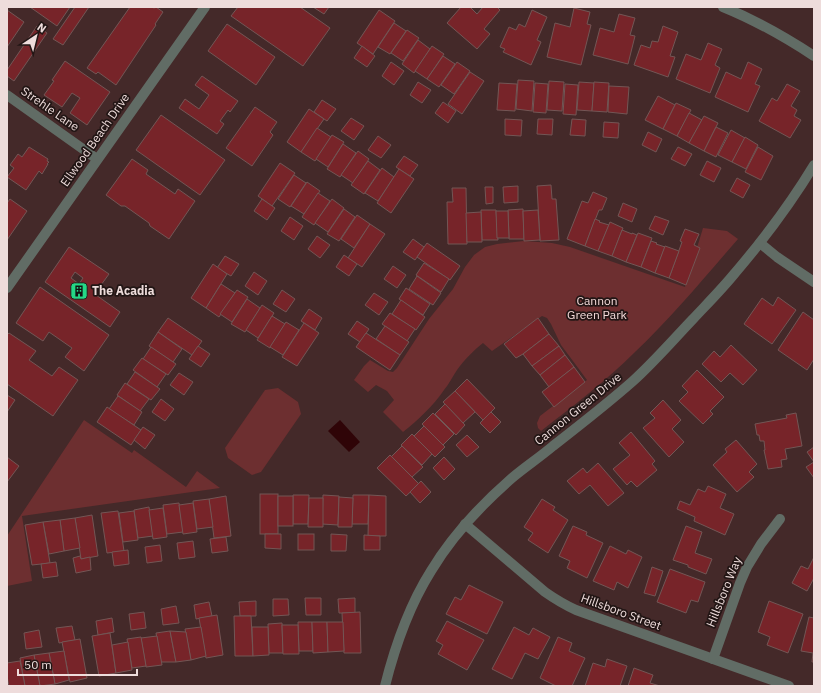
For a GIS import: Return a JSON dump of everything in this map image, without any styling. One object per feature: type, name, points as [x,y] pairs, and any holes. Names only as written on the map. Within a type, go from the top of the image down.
[{"type":"street","name":"Ellwood Beach Drive","points":[[7,288],[97,158],[205,7]]},
{"type":"street","points":[[723,7],[770,30],[814,56]]},
{"type":"street","name":"Strehle Lane","points":[[7,95],[97,158]]},
{"type":"street","name":"Cannon Green Drive","points":[[385,686],[401,632],[420,590],[430,571],[465,524],[513,477],[601,408],[634,380],[734,274],[760,243],[775,224],[814,165]]},
{"type":"street","points":[[760,243],[777,257],[814,282]]},
{"type":"street","name":"Hillsboro Way","points":[[712,659],[747,567],[761,544],[780,519]]},
{"type":"street","name":"Hillsboro Street","points":[[465,524],[545,592],[567,606],[789,686]]},
{"type":"green space","name":"Cannon Green Park","points":[[703,228],[727,231],[738,239],[688,297],[649,339],[601,383],[541,431],[538,428],[537,423],[540,416],[587,380],[561,345],[547,318],[542,316],[492,351],[483,343],[479,346],[460,366],[435,402],[420,418],[403,432],[383,412],[394,400],[387,391],[376,385],[368,392],[354,380],[370,360],[388,371],[393,372],[397,368],[429,319],[453,289],[465,267],[474,255],[485,247],[524,241],[552,243],[570,247],[685,287]]},
{"type":"green space","points":[[278,388],[298,402],[301,414],[261,472],[252,475],[228,458],[225,448],[265,390]]},
{"type":"green space","points":[[84,420],[132,453],[134,450],[186,487],[197,471],[220,488],[22,516],[32,581],[7,586],[7,536]]},
{"type":"shaded area","points":[[340,420],[360,442],[349,452],[328,431]]},
{"type":"building","points":[[30,7],[70,7],[57,26]]},
{"type":"building","points":[[75,7],[89,7],[63,45],[53,39]]},
{"type":"building","points":[[130,7],[156,7],[163,12],[116,85],[98,72],[96,74],[87,68]]},
{"type":"building","points":[[238,7],[300,7],[330,28],[303,66],[231,16]]},
{"type":"building","points":[[313,7],[329,7],[324,14]]},
{"type":"building","points":[[461,7],[470,7],[477,14],[483,7],[497,7],[500,10],[484,29],[490,34],[477,49],[447,23]]},
{"type":"building","points":[[574,8],[590,12],[587,24],[591,25],[581,65],[547,57],[555,23],[570,27]]},
{"type":"building","points":[[7,10],[24,22],[7,47]]},
{"type":"building","points":[[379,10],[395,21],[373,54],[357,43]]},
{"type":"building","points":[[532,10],[547,17],[537,40],[541,42],[531,65],[503,52],[505,49],[500,47],[509,27],[516,30],[519,24],[525,27]]},
{"type":"building","points":[[619,14],[635,18],[630,35],[635,36],[628,64],[593,55],[600,28],[614,32]]},
{"type":"building","points":[[394,23],[406,31],[390,54],[378,47]]},
{"type":"building","points":[[227,24],[275,57],[256,85],[208,51]]},
{"type":"building","points":[[37,26],[47,33],[14,81],[7,76],[7,70]]},
{"type":"building","points":[[663,26],[678,32],[670,56],[675,57],[668,77],[634,65],[641,45],[650,48],[652,41],[658,42]]},
{"type":"building","points":[[407,30],[419,38],[403,61],[391,53]]},
{"type":"building","points":[[418,40],[430,49],[414,73],[402,64]]},
{"type":"building","points":[[708,43],[722,49],[715,65],[720,68],[710,93],[676,79],[686,54],[701,60]]},
{"type":"building","points":[[362,46],[375,56],[367,67],[354,58]]},
{"type":"building","points":[[432,46],[444,54],[427,79],[415,71]]},
{"type":"building","points":[[443,56],[455,64],[439,87],[427,79]]},
{"type":"building","points":[[65,61],[110,92],[87,125],[70,113],[80,98],[72,93],[62,107],[44,95]]},
{"type":"building","points":[[391,62],[404,71],[394,85],[382,76]]},
{"type":"building","points":[[457,62],[470,71],[454,94],[441,85]]},
{"type":"building","points":[[748,62],[762,69],[755,84],[760,86],[748,112],[715,97],[726,72],[741,79]]},
{"type":"building","points":[[470,72],[484,81],[462,114],[448,104]]},
{"type":"building","points":[[202,76],[238,101],[230,112],[228,110],[220,121],[224,124],[217,134],[179,108],[185,99],[199,109],[209,95],[195,85]]},
{"type":"building","points":[[518,80],[534,81],[532,111],[516,109]]},
{"type":"building","points":[[549,81],[564,82],[562,111],[547,110]]},
{"type":"building","points":[[418,82],[431,90],[422,103],[410,95]]},
{"type":"building","points":[[579,82],[594,83],[592,111],[577,110]]},
{"type":"building","points":[[594,82],[609,83],[607,112],[592,111]]},
{"type":"building","points":[[499,83],[517,84],[515,111],[497,110]]},
{"type":"building","points":[[535,83],[548,84],[546,113],[533,112]]},
{"type":"building","points":[[565,84],[578,85],[576,115],[563,114]]},
{"type":"building","points":[[787,84],[800,91],[791,106],[797,110],[794,116],[801,120],[790,138],[759,121],[772,98],[777,101]]},
{"type":"building","points":[[609,86],[629,87],[627,114],[608,112]]},
{"type":"building","points":[[658,96],[675,105],[663,129],[645,120]]},
{"type":"building","points":[[322,100],[336,109],[327,121],[314,112]]},
{"type":"building","points":[[443,102],[456,111],[448,123],[435,113]]},
{"type":"building","points":[[676,103],[691,110],[677,136],[663,129]]},
{"type":"building","points":[[255,107],[277,122],[270,132],[273,135],[252,166],[226,148]]},
{"type":"building","points":[[309,109],[324,119],[301,152],[287,142]]},
{"type":"building","points":[[689,113],[702,120],[689,143],[677,136]]},
{"type":"building","points":[[161,115],[225,160],[200,195],[136,150]]},
{"type":"building","points":[[704,116],[718,123],[704,151],[689,143]]},
{"type":"building","points":[[351,118],[364,126],[354,140],[341,131]]},
{"type":"building","points":[[505,119],[522,120],[521,136],[505,135]]},
{"type":"building","points":[[538,119],[553,119],[552,135],[537,134]]},
{"type":"building","points":[[572,119],[586,120],[585,136],[570,135]]},
{"type":"building","points":[[604,122],[619,123],[618,138],[603,137]]},
{"type":"building","points":[[716,127],[728,133],[716,157],[704,151]]},
{"type":"building","points":[[317,128],[331,137],[315,161],[301,152]]},
{"type":"building","points":[[731,130],[745,138],[732,162],[718,155]]},
{"type":"building","points":[[648,132],[662,139],[656,152],[642,145]]},
{"type":"building","points":[[332,135],[344,142],[328,167],[316,159]]},
{"type":"building","points":[[378,136],[391,145],[381,158],[368,150]]},
{"type":"building","points":[[745,137],[758,145],[746,169],[732,162]]},
{"type":"building","points":[[343,144],[356,153],[340,177],[327,169]]},
{"type":"building","points":[[29,147],[48,159],[47,161],[49,162],[42,174],[39,171],[26,190],[7,177],[14,168],[10,165],[18,154],[22,157]]},
{"type":"building","points":[[678,147],[692,154],[685,166],[671,159]]},
{"type":"building","points":[[758,147],[773,156],[761,180],[745,172]]},
{"type":"building","points":[[358,151],[369,159],[353,183],[341,175]]},
{"type":"building","points":[[404,156],[418,165],[410,176],[396,167]]},
{"type":"building","points":[[132,159],[148,170],[146,174],[175,194],[178,189],[195,201],[169,239],[125,206],[121,206],[106,195]]},
{"type":"building","points":[[368,161],[380,170],[364,194],[351,185]]},
{"type":"building","points":[[707,161],[721,168],[714,182],[700,175]]},
{"type":"building","points":[[280,163],[295,173],[272,206],[258,196]]},
{"type":"building","points":[[382,168],[394,177],[378,201],[365,193]]},
{"type":"building","points":[[399,169],[414,179],[391,213],[377,203]]},
{"type":"building","points":[[294,175],[306,183],[290,207],[278,199]]},
{"type":"building","points":[[737,178],[750,185],[743,198],[730,191]]},
{"type":"building","points":[[307,182],[320,191],[304,214],[291,206]]},
{"type":"building","points":[[551,185],[552,199],[556,199],[559,240],[540,241],[537,186]]},
{"type":"building","points":[[518,186],[518,202],[504,203],[503,187]]},
{"type":"building","points":[[485,187],[493,187],[493,203],[486,204]]},
{"type":"building","points":[[452,188],[466,188],[467,244],[448,244],[447,202],[453,202]]},
{"type":"building","points":[[593,192],[607,198],[602,210],[599,210],[585,246],[567,239],[582,201],[588,203]]},
{"type":"building","points":[[318,193],[330,201],[314,225],[302,217]]},
{"type":"building","points":[[10,199],[27,211],[7,240],[7,203]]},
{"type":"building","points":[[262,199],[275,208],[267,220],[254,211]]},
{"type":"building","points":[[332,199],[344,208],[328,232],[315,223]]},
{"type":"building","points":[[623,203],[637,209],[632,222],[618,216]]},
{"type":"building","points":[[344,209],[355,217],[339,241],[327,234]]},
{"type":"building","points":[[523,209],[524,239],[509,239],[508,210]]},
{"type":"building","points":[[481,210],[496,210],[498,240],[482,240]]},
{"type":"building","points":[[538,210],[540,240],[524,241],[523,211]]},
{"type":"building","points":[[496,211],[508,211],[509,238],[497,238]]},
{"type":"building","points":[[481,212],[482,242],[467,242],[466,213]]},
{"type":"building","points":[[357,215],[370,224],[354,248],[341,239]]},
{"type":"building","points":[[655,216],[669,221],[663,235],[649,229]]},
{"type":"building","points":[[290,217],[303,226],[294,240],[281,231]]},
{"type":"building","points":[[595,219],[609,225],[598,251],[585,246]]},
{"type":"building","points":[[610,222],[623,228],[612,256],[598,251]]},
{"type":"building","points":[[370,224],[385,234],[362,267],[348,258]]},
{"type":"building","points":[[685,229],[699,234],[694,245],[700,248],[686,285],[669,278]]},
{"type":"building","points":[[622,230],[637,235],[626,262],[612,256]]},
{"type":"building","points":[[638,233],[652,238],[641,267],[626,262]]},
{"type":"building","points":[[317,236],[330,245],[320,258],[308,249]]},
{"type":"building","points":[[413,239],[424,247],[415,260],[403,252]]},
{"type":"building","points":[[651,241],[665,247],[655,273],[641,267]]},
{"type":"building","points":[[427,243],[460,266],[450,280],[417,257]]},
{"type":"building","points":[[665,246],[679,251],[669,278],[655,273]]},
{"type":"building","name":"The Acadia","points":[[69,247],[109,274],[101,285],[103,286],[96,295],[120,312],[110,327],[45,282]],"holes":[[[75,272],[83,278],[79,284],[71,278]]]},
{"type":"building","points":[[344,255],[357,264],[349,276],[336,267]]},
{"type":"building","points":[[225,256],[239,264],[231,276],[217,268]]},
{"type":"building","points":[[424,263],[449,279],[441,292],[416,275]]},
{"type":"building","points":[[213,264],[227,274],[206,308],[191,298]]},
{"type":"building","points":[[393,266],[406,275],[397,288],[384,279]]},
{"type":"building","points":[[254,272],[267,281],[258,295],[245,286]]},
{"type":"building","points":[[417,276],[441,293],[433,305],[409,289]]},
{"type":"building","points":[[221,284],[235,293],[219,317],[206,308]]},
{"type":"building","points":[[40,287],[109,335],[84,371],[65,357],[72,348],[49,332],[43,341],[16,323]]},
{"type":"building","points":[[406,288],[430,304],[423,315],[399,299]]},
{"type":"building","points":[[237,290],[248,297],[232,322],[220,314]]},
{"type":"building","points":[[282,290],[295,299],[286,312],[273,304]]},
{"type":"building","points":[[374,293],[388,302],[379,315],[365,305]]},
{"type":"building","points":[[778,297],[796,310],[772,344],[744,324],[762,298],[773,306]]},
{"type":"building","points":[[247,299],[260,308],[245,332],[231,324]]},
{"type":"building","points":[[401,300],[425,317],[416,330],[392,314]]},
{"type":"building","points":[[262,305],[274,313],[258,338],[246,330]]},
{"type":"building","points":[[309,309],[322,318],[315,330],[301,321]]},
{"type":"building","points":[[803,312],[814,320],[814,359],[807,370],[778,350]]},
{"type":"building","points":[[390,313],[415,329],[407,341],[382,324]]},
{"type":"building","points":[[272,316],[285,324],[270,348],[257,340]]},
{"type":"building","points":[[168,318],[202,341],[192,355],[158,332]]},
{"type":"building","points":[[538,318],[549,334],[516,358],[504,344]]},
{"type":"building","points":[[357,321],[369,329],[360,342],[348,334]]},
{"type":"building","points":[[286,322],[299,330],[283,355],[270,347]]},
{"type":"building","points":[[304,323],[319,333],[297,366],[282,357]]},
{"type":"building","points":[[385,326],[409,342],[400,355],[376,339]]},
{"type":"building","points":[[158,332],[182,349],[173,362],[149,346]]},
{"type":"building","points":[[9,333],[36,351],[29,360],[52,376],[59,367],[78,380],[53,416],[7,384],[7,335]]},
{"type":"building","points":[[366,333],[400,355],[390,370],[356,347]]},
{"type":"building","points":[[549,334],[559,346],[532,366],[523,354]]},
{"type":"building","points":[[731,345],[757,370],[743,385],[730,373],[721,382],[702,364],[714,351],[720,357]]},
{"type":"building","points":[[198,346],[210,354],[201,367],[189,359]]},
{"type":"building","points":[[559,346],[565,355],[540,375],[532,366]]},
{"type":"building","points":[[151,347],[176,364],[168,375],[143,359]]},
{"type":"building","points":[[565,355],[574,367],[549,387],[540,375]]},
{"type":"building","points":[[142,358],[166,374],[157,387],[133,370]]},
{"type":"building","points":[[574,367],[585,382],[554,407],[542,392]]},
{"type":"building","points":[[697,370],[724,397],[710,411],[713,414],[703,424],[679,401],[688,392],[682,386]]},
{"type":"building","points":[[135,372],[160,389],[151,400],[127,384]]},
{"type":"building","points":[[179,373],[193,382],[184,395],[170,385]]},
{"type":"building","points":[[467,379],[495,408],[483,420],[455,391]]},
{"type":"building","points":[[125,383],[149,399],[140,411],[117,395]]},
{"type":"building","points":[[455,391],[475,412],[463,423],[443,402]]},
{"type":"building","points":[[7,395],[15,400],[7,412]]},
{"type":"building","points":[[118,396],[142,412],[134,425],[109,409]]},
{"type":"building","points":[[161,399],[174,409],[165,421],[152,412]]},
{"type":"building","points":[[663,400],[681,420],[672,429],[684,442],[669,457],[643,428],[655,418],[650,413]]},
{"type":"building","points":[[445,404],[465,425],[456,435],[435,414]]},
{"type":"building","points":[[107,407],[141,430],[131,445],[97,422]]},
{"type":"building","points":[[491,412],[501,422],[490,433],[480,423]]},
{"type":"building","points":[[433,413],[454,434],[443,445],[422,424]]},
{"type":"building","points":[[796,413],[802,446],[785,449],[787,459],[781,460],[782,467],[768,469],[764,450],[764,441],[760,441],[755,424],[787,418],[786,415]]},
{"type":"building","points":[[424,426],[445,447],[435,457],[414,436]]},
{"type":"building","points":[[143,427],[155,435],[145,449],[134,440]]},
{"type":"building","points":[[631,432],[655,461],[652,464],[657,470],[637,487],[631,481],[627,485],[613,469],[630,455],[619,443]]},
{"type":"building","points":[[412,434],[432,454],[422,465],[401,445]]},
{"type":"building","points":[[467,435],[479,447],[467,457],[456,445]]},
{"type":"building","points":[[736,440],[757,464],[749,472],[754,477],[737,492],[713,465],[727,452],[725,449]]},
{"type":"building","points":[[402,446],[423,467],[412,477],[391,457]]},
{"type":"building","points":[[814,447],[814,462],[807,452]]},
{"type":"building","points":[[390,455],[419,484],[406,496],[377,468]]},
{"type":"building","points":[[7,457],[19,466],[7,482]]},
{"type":"building","points":[[444,457],[455,469],[444,480],[433,468]]},
{"type":"building","points":[[814,462],[814,478],[806,467]]},
{"type":"building","points":[[598,463],[624,493],[608,506],[590,485],[579,494],[567,481],[583,468],[587,473]]},
{"type":"building","points":[[421,481],[431,492],[420,503],[410,492]]},
{"type":"building","points":[[708,486],[726,494],[720,508],[734,514],[725,535],[694,521],[695,517],[677,509],[680,501],[690,505],[698,489],[705,492]]},
{"type":"building","points":[[260,494],[278,494],[278,534],[260,534]]},
{"type":"building","points":[[293,495],[309,495],[308,524],[293,524]]},
{"type":"building","points":[[323,495],[339,496],[338,525],[322,524]]},
{"type":"building","points":[[353,495],[369,495],[368,524],[352,524]]},
{"type":"building","points":[[369,495],[386,496],[386,536],[368,536]]},
{"type":"building","points":[[226,496],[231,536],[214,538],[209,499]]},
{"type":"building","points":[[278,496],[293,496],[293,526],[278,526]]},
{"type":"building","points":[[339,497],[353,498],[352,527],[338,527]]},
{"type":"building","points":[[309,498],[323,498],[323,527],[308,527]]},
{"type":"building","points":[[209,499],[213,527],[197,529],[193,501]]},
{"type":"building","points":[[542,499],[555,507],[553,510],[568,520],[548,553],[528,540],[533,533],[524,527]]},
{"type":"building","points":[[179,503],[183,532],[167,534],[163,505]]},
{"type":"building","points":[[193,503],[197,532],[183,534],[179,505]]},
{"type":"building","points":[[149,507],[153,536],[138,538],[134,510]]},
{"type":"building","points":[[163,508],[167,537],[153,539],[149,510]]},
{"type":"building","points":[[118,511],[124,551],[107,553],[101,513]]},
{"type":"building","points":[[134,511],[138,540],[123,542],[119,513]]},
{"type":"building","points":[[92,515],[98,556],[81,559],[75,518]]},
{"type":"building","points":[[75,518],[80,548],[64,551],[60,520]]},
{"type":"building","points":[[60,520],[64,551],[49,554],[43,522]]},
{"type":"building","points":[[43,522],[50,563],[32,565],[25,525]]},
{"type":"building","points":[[573,526],[587,532],[586,535],[603,543],[587,578],[567,568],[570,561],[559,556]]},
{"type":"building","points":[[686,526],[702,532],[695,553],[712,559],[706,574],[688,567],[688,565],[673,560]]},
{"type":"building","points":[[265,534],[281,534],[281,549],[265,548]]},
{"type":"building","points":[[298,534],[314,534],[314,550],[298,550]]},
{"type":"building","points":[[331,534],[347,535],[346,551],[331,551]]},
{"type":"building","points":[[364,535],[380,536],[380,550],[364,550]]},
{"type":"building","points":[[226,537],[228,551],[212,553],[210,539]]},
{"type":"building","points":[[193,541],[195,557],[179,559],[177,543]]},
{"type":"building","points":[[160,545],[162,561],[147,563],[145,547]]},
{"type":"building","points":[[610,546],[626,554],[628,550],[642,557],[628,588],[617,582],[614,590],[593,581]]},
{"type":"building","points":[[128,550],[129,564],[114,566],[112,552]]},
{"type":"building","points":[[80,556],[81,559],[90,557],[91,570],[76,573],[73,558]]},
{"type":"building","points":[[814,557],[814,578],[807,591],[792,583],[801,566],[808,569]]},
{"type":"building","points":[[56,562],[58,576],[43,578],[41,564]]},
{"type":"building","points":[[652,567],[663,571],[655,596],[644,593]]},
{"type":"building","points":[[670,569],[705,582],[698,602],[691,600],[686,613],[657,602]]},
{"type":"building","points":[[469,585],[503,602],[487,634],[446,614],[455,597],[461,600]]},
{"type":"building","points":[[305,598],[321,598],[321,615],[306,615]]},
{"type":"building","points":[[355,598],[355,613],[339,613],[338,599]]},
{"type":"building","points":[[273,599],[288,599],[289,615],[273,616]]},
{"type":"building","points":[[256,601],[256,616],[240,616],[239,602]]},
{"type":"building","points":[[769,601],[803,614],[788,653],[767,645],[770,637],[758,632]]},
{"type":"building","points":[[209,602],[212,616],[196,619],[194,605]]},
{"type":"building","points":[[176,606],[179,623],[163,625],[161,609]]},
{"type":"building","points":[[144,612],[146,628],[131,630],[129,614]]},
{"type":"building","points":[[360,612],[361,653],[344,653],[342,613]]},
{"type":"building","points":[[217,615],[223,655],[206,658],[199,618]]},
{"type":"building","points":[[234,616],[251,616],[253,656],[235,656]]},
{"type":"building","points":[[809,617],[814,618],[814,662],[812,662],[813,653],[801,651]]},
{"type":"building","points":[[112,618],[114,632],[98,635],[96,621]]},
{"type":"building","points":[[447,621],[484,640],[467,670],[438,654],[443,645],[436,641]]},
{"type":"building","points":[[298,622],[312,622],[313,651],[299,651]]},
{"type":"building","points":[[312,622],[327,622],[328,652],[313,653]]},
{"type":"building","points":[[327,622],[343,622],[344,651],[328,652]]},
{"type":"building","points":[[282,623],[283,653],[269,653],[268,624]]},
{"type":"building","points":[[282,625],[298,625],[299,654],[283,654]]},
{"type":"building","points":[[72,626],[75,640],[59,643],[56,628]]},
{"type":"building","points":[[201,627],[206,656],[191,660],[185,629]]},
{"type":"building","points":[[252,627],[268,627],[269,655],[253,656]]},
{"type":"building","points":[[514,627],[529,635],[533,628],[550,637],[538,659],[525,653],[512,679],[492,669]]},
{"type":"building","points":[[39,630],[42,647],[26,649],[24,633]]},
{"type":"building","points":[[170,631],[176,662],[161,662],[156,633]]},
{"type":"building","points":[[170,631],[186,632],[191,660],[176,662]]},
{"type":"building","points":[[110,633],[116,673],[99,676],[92,636]]},
{"type":"building","points":[[157,636],[162,665],[146,667],[141,638]]},
{"type":"building","points":[[141,637],[146,666],[132,668],[127,639]]},
{"type":"building","points":[[558,637],[572,643],[569,651],[585,658],[572,686],[556,686],[540,678]]},
{"type":"building","points":[[80,639],[87,678],[70,682],[62,642]]},
{"type":"building","points":[[128,642],[132,670],[116,673],[112,645]]},
{"type":"building","points":[[64,651],[69,680],[55,684],[49,653]]},
{"type":"building","points":[[49,653],[55,684],[40,686],[34,655]]},
{"type":"building","points":[[34,655],[40,686],[25,686],[20,658]]},
{"type":"building","points":[[607,659],[627,666],[620,686],[585,686],[593,663],[605,667]]},
{"type":"building","points":[[20,661],[25,686],[9,686],[7,663]]},
{"type":"building","points":[[634,668],[653,675],[650,683],[660,686],[628,686]]},
{"type":"place","name":"The Acadia","points":[[79,291]]}]
